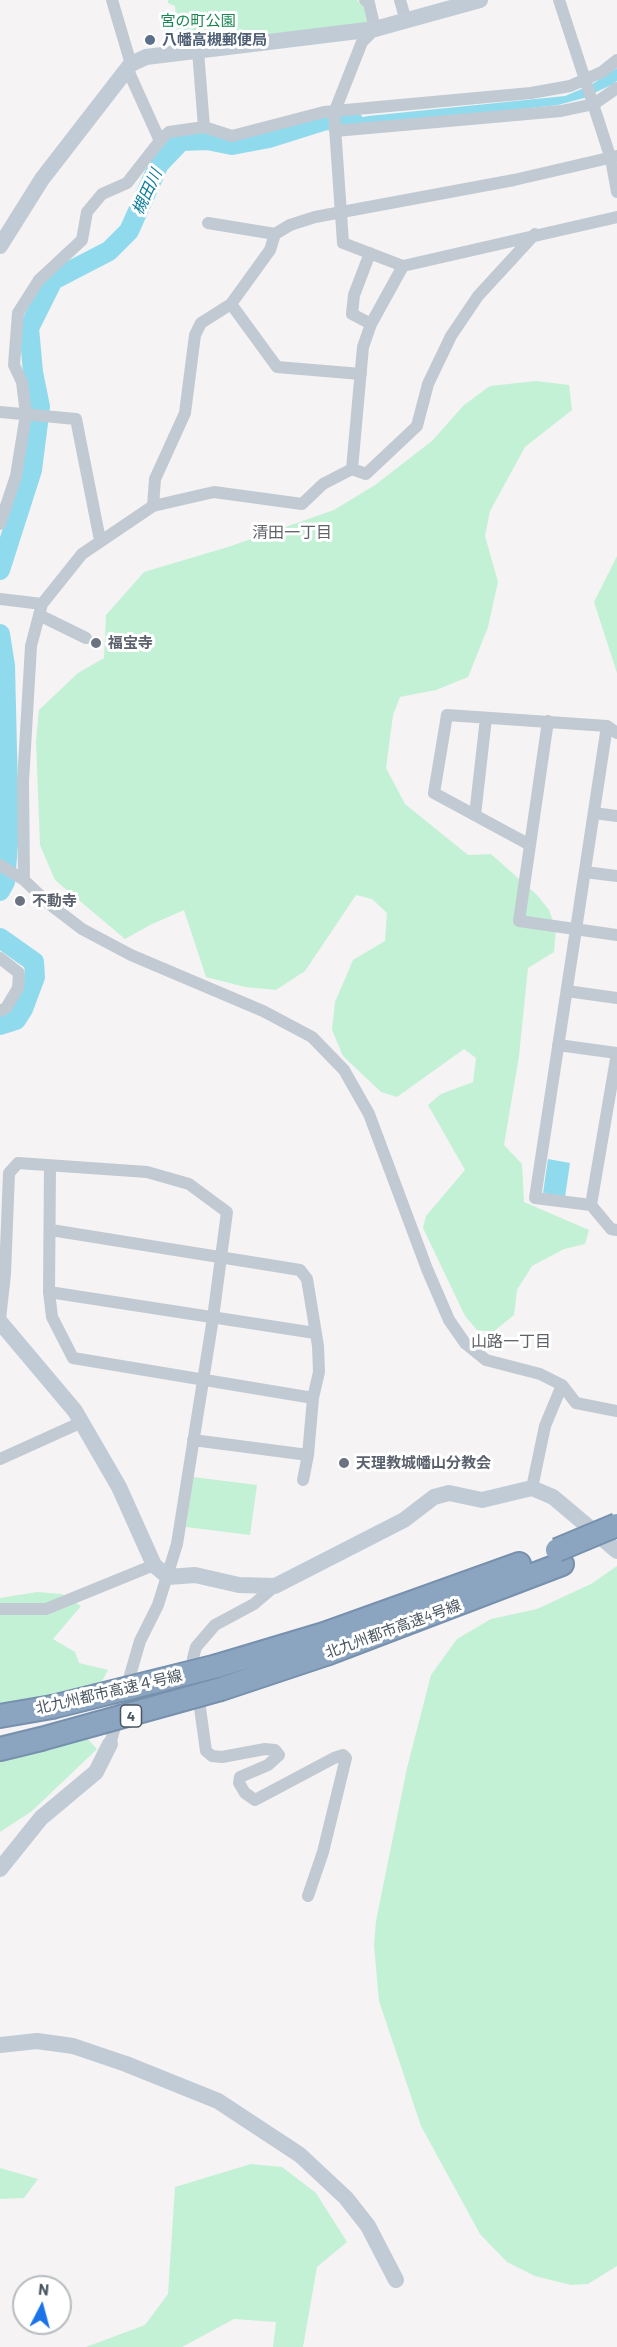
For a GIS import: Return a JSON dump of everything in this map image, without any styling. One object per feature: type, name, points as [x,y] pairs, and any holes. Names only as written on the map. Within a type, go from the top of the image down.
[{"type":"highway","points":[[560,1557],[617,1525]]},
{"type":"highway","points":[[560,1557],[617,1541]]},
{"type":"highway","name":"北九州都市高速4号線","points":[[217,1666],[324,1634],[560,1557]]},
{"type":"highway","name":"北九州都市高速4号線","points":[[221,1689],[326,1654],[560,1557]]},
{"type":"highway","name":"北九州都市高速４号線","points":[[0,1716],[52,1707],[217,1666]]},
{"type":"highway","name":"北九州都市高速４号線","points":[[0,1749],[221,1689]]},
{"type":"street","points":[[112,0],[129,66],[160,141]]},
{"type":"street","points":[[364,0],[369,3],[375,29]]},
{"type":"street","points":[[400,0],[406,21]]},
{"type":"street","points":[[0,246],[42,179],[129,66],[146,57],[375,29],[458,3],[480,0]]},
{"type":"street","points":[[559,0],[584,82],[614,158],[617,192]]},
{"type":"street","points":[[375,29],[362,42],[334,112],[343,243],[403,266],[617,217]]},
{"type":"street","points":[[198,51],[204,127]]},
{"type":"street","points":[[0,524],[35,415],[14,365],[18,313],[39,280],[82,240],[87,212],[102,194],[127,183],[169,132],[204,127],[232,136],[309,115],[531,93],[584,82],[617,60]]},
{"type":"street","points":[[335,129],[561,111],[591,101],[617,88]]},
{"type":"street","points":[[208,223],[275,234],[302,221],[614,158]]},
{"type":"street","points":[[153,506],[155,479],[185,413],[195,335],[201,323],[231,304],[254,275],[270,250],[275,234]]},
{"type":"street","points":[[19,877],[31,646],[40,609],[82,554],[153,506],[214,492],[302,504],[323,484],[352,469],[366,474],[417,426],[428,384],[451,336],[478,296],[535,234]]},
{"type":"street","points":[[370,253],[354,295],[352,314],[371,324]]},
{"type":"street","points":[[352,469],[363,347],[371,324],[403,266]]},
{"type":"street","points":[[231,304],[277,366],[361,374]]},
{"type":"street","points":[[0,411],[76,419],[100,540]]},
{"type":"street","points":[[2,599],[40,609],[86,638]]},
{"type":"street","points":[[530,845],[434,793],[447,715],[548,721],[612,730],[594,813],[535,1198],[591,1205],[611,1229],[617,1230]]},
{"type":"street","points":[[475,814],[486,718]]},
{"type":"street","points":[[548,721],[519,921],[617,935]]},
{"type":"street","points":[[594,813],[617,816]]},
{"type":"street","points":[[0,865],[19,877],[48,903],[82,928],[121,950],[179,978],[263,1011],[312,1037],[344,1070],[369,1113],[427,1269],[456,1331],[465,1343],[486,1360],[540,1374],[562,1385],[576,1403],[617,1411]]},
{"type":"street","points":[[585,872],[617,876]]},
{"type":"street","points":[[0,958],[19,973],[18,988],[6,1008],[0,1011]]},
{"type":"street","points":[[567,991],[617,998]]},
{"type":"street","points":[[558,1045],[617,1053],[591,1205]]},
{"type":"street","points":[[0,1869],[41,1818],[96,1772],[110,1744],[140,1641],[158,1605],[168,1577],[177,1544],[213,1318],[227,1212],[189,1184],[147,1172],[18,1163],[9,1173],[5,1274],[0,1321],[82,1422],[119,1487],[154,1564],[168,1577],[195,1575],[239,1585],[275,1586]]},
{"type":"street","points":[[50,1166],[49,1292],[52,1317],[73,1358],[313,1398]]},
{"type":"street","points":[[51,1230],[222,1255],[300,1270],[307,1279],[319,1372],[313,1398],[308,1455],[303,1480]]},
{"type":"street","points":[[49,1292],[315,1334]]},
{"type":"street","points":[[532,1488],[545,1426],[562,1385]]},
{"type":"street","points":[[0,1459],[82,1422]]},
{"type":"street","points":[[193,1440],[308,1455]]},
{"type":"street","points":[[308,1896],[323,1852],[346,1758],[344,1755],[334,1758],[255,1800],[245,1792],[239,1783],[240,1777],[268,1765],[279,1755],[275,1750],[222,1757],[212,1756],[206,1751],[193,1659],[196,1647],[215,1625],[254,1604],[275,1586],[404,1520],[434,1497],[449,1493],[482,1500],[532,1488],[553,1497],[617,1551]]},
{"type":"street","points":[[0,1609],[46,1610],[154,1564]]},
{"type":"street","points":[[0,2045],[37,2041],[73,2046],[126,2064],[218,2101],[300,2155],[346,2198],[368,2226],[396,2280]]},
{"type":"green space","name":"宮の町公園","points":[[168,0],[357,0],[366,8],[370,24],[179,45],[175,6],[168,3]]},
{"type":"green space","points":[[536,381],[569,385],[572,410],[525,447],[490,511],[485,536],[498,582],[488,627],[468,677],[436,690],[400,697],[393,715],[386,768],[405,804],[468,855],[491,854],[537,895],[549,910],[556,929],[554,952],[528,968],[519,1056],[504,1145],[522,1164],[524,1202],[589,1230],[585,1244],[564,1249],[532,1266],[517,1290],[514,1315],[493,1332],[477,1330],[465,1316],[423,1228],[426,1216],[465,1170],[428,1105],[441,1094],[473,1082],[476,1058],[464,1049],[397,1097],[381,1092],[343,1056],[332,1030],[335,1002],[353,960],[385,941],[387,913],[372,899],[356,895],[305,971],[276,990],[245,987],[206,977],[184,910],[125,939],[55,880],[40,845],[36,741],[39,710],[78,673],[104,658],[106,615],[144,572],[228,547],[334,510],[375,485],[432,441],[464,405],[490,386]]},
{"type":"green space","points":[[617,556],[617,673],[594,602]]},
{"type":"green space","points":[[193,1477],[257,1485],[250,1535],[186,1527]]},
{"type":"green space","points":[[617,1566],[617,2266],[588,2284],[571,2285],[535,2276],[507,2262],[480,2234],[421,2126],[379,2001],[374,1945],[376,1921],[407,1768],[431,1675],[457,1639],[491,1619],[537,1609],[591,1584]]},
{"type":"green space","points":[[37,1592],[62,1594],[81,1606],[53,1639],[75,1652],[79,1663],[108,1670],[102,1681],[57,1695],[0,1705],[0,1598]]},
{"type":"green space","points":[[86,1737],[97,1749],[32,1811],[0,1832],[0,1759]]},
{"type":"green space","points":[[251,2164],[282,2167],[316,2193],[347,2242],[317,2267],[303,2347],[273,2347],[276,2322],[234,2319],[182,2347],[86,2347],[145,2325],[168,2294],[175,2187]]},
{"type":"green space","points":[[0,2168],[38,2179],[24,2198],[0,2199]]},
{"type":"water","points":[[617,68],[617,81],[611,85],[584,98],[558,105],[355,127],[343,125],[340,122],[368,116],[565,96],[591,85]]},
{"type":"water","points":[[548,1159],[570,1163],[565,1197],[543,1193]]},
{"type":"waterway","name":"槻田川","points":[[0,570],[32,470],[40,407],[33,372],[29,328],[53,280],[109,251],[129,231],[159,164],[181,141],[207,140],[232,145],[269,138],[326,120],[354,122]]},
{"type":"waterway","name":"槻田川","points":[[0,634],[5,666],[9,832],[5,882],[0,891]]},
{"type":"waterway","name":"槻田川","points":[[0,938],[34,962],[35,977],[23,1009],[16,1020],[0,1025]]},
{"type":"place","name":"八幡高槻郵便局","points":[[150,40]]},
{"type":"place","name":"福宝寺","points":[[96,643]]},
{"type":"place","name":"不動寺","points":[[20,901]]},
{"type":"place","name":"天理教城幡山分教会","points":[[344,1463]]},
{"type":"district","name":"清田一丁目","points":[[292,533]]},
{"type":"district","name":"山路一丁目","points":[[511,1342]]}]
